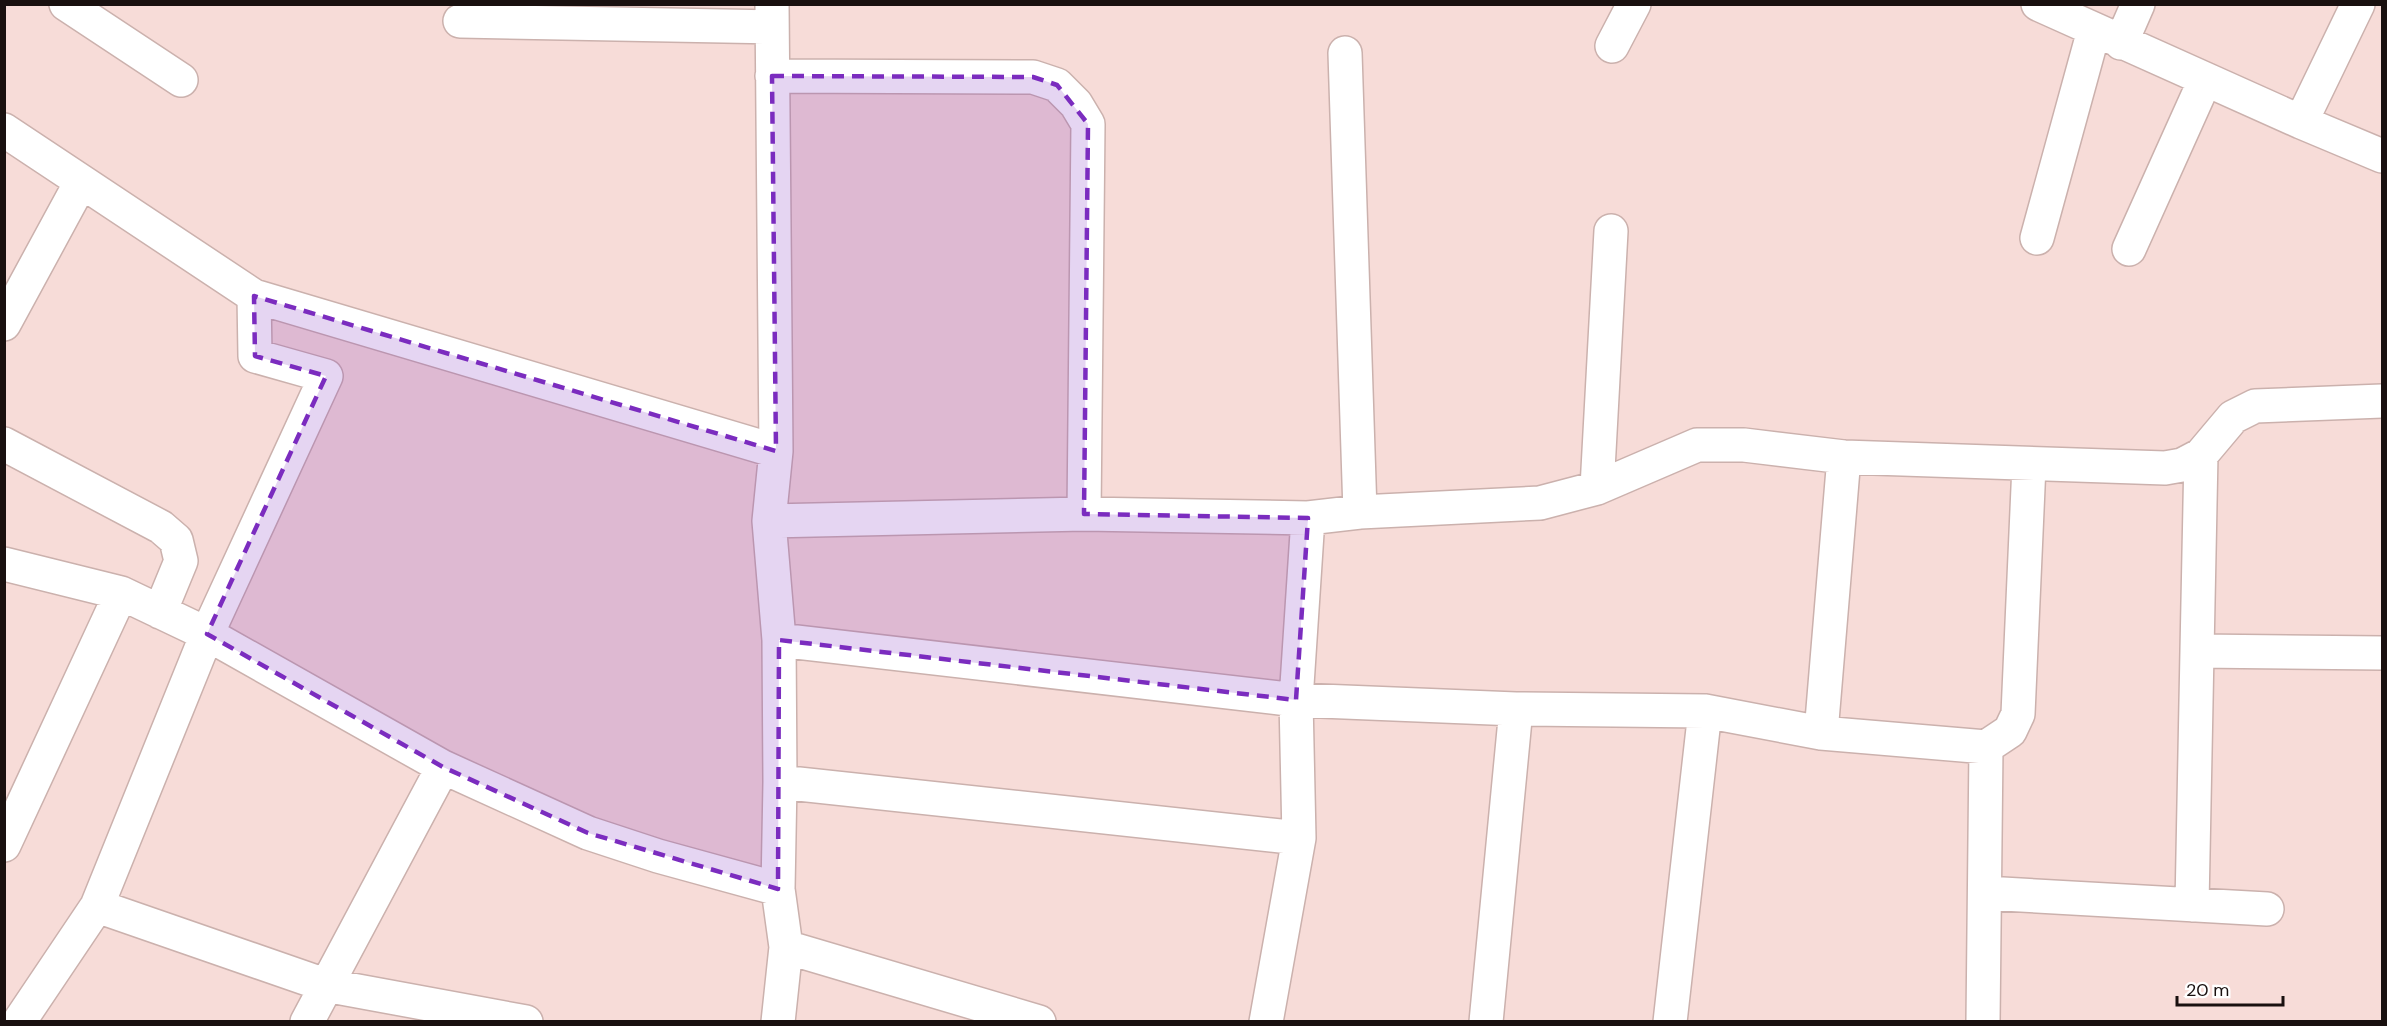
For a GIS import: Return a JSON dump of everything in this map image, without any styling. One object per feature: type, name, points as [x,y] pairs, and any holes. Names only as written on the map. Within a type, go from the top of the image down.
[{"type":"street","points":[[66,4],[181,80]]},
{"type":"street","points":[[1612,46],[1634,4]]},
{"type":"street","points":[[2038,4],[2205,80],[2382,156]]},
{"type":"street","points":[[2037,238],[2107,36],[2138,4]]},
{"type":"street","points":[[2301,122],[2358,4]]},
{"type":"street","points":[[460,21],[772,16],[776,451],[769,521],[779,640],[778,889],[786,947],[778,1022]]},
{"type":"street","points":[[1345,53],[1360,512]]},
{"type":"street","points":[[772,76],[1033,77],[1057,85],[1076,104],[1088,124],[1084,514]]},
{"type":"street","points":[[2129,249],[2205,80]]},
{"type":"street","points":[[4,130],[254,296],[776,451]]},
{"type":"street","points":[[4,324],[81,182]]},
{"type":"street","points":[[1597,488],[1611,231]]},
{"type":"street","points":[[19,1022],[97,906],[207,634],[326,376],[255,356],[254,296]]},
{"type":"street","points":[[769,521],[1084,514],[1308,518],[1360,512],[1540,503],[1597,488],[1697,446],[1744,445],[1844,457],[2165,468],[2182,465],[2201,455],[2233,417],[2255,406],[2382,401]]},
{"type":"street","points":[[4,444],[162,527],[176,540],[181,561],[160,612]]},
{"type":"street","points":[[2192,905],[2201,455]]},
{"type":"street","points":[[1821,733],[1844,457]]},
{"type":"street","points":[[779,640],[1296,700],[1516,709],[1705,711],[1821,733],[1986,747],[2010,731],[2018,714],[2029,465]]},
{"type":"street","points":[[1266,1022],[1299,838],[1296,700],[1308,518]]},
{"type":"street","points":[[4,564],[121,593],[207,634],[442,767],[588,832],[658,856],[778,889]]},
{"type":"street","points":[[4,845],[121,593]]},
{"type":"street","points":[[2198,651],[2382,652]]},
{"type":"street","points":[[1486,1022],[1516,709]]},
{"type":"street","points":[[1670,1022],[1705,711]]},
{"type":"street","points":[[1983,1022],[1986,747]]},
{"type":"street","points":[[307,1022],[442,767]]},
{"type":"street","points":[[780,782],[1299,838]]},
{"type":"street","points":[[1984,893],[2267,909]]},
{"type":"street","points":[[97,906],[325,985],[526,1022]]},
{"type":"street","points":[[786,947],[1039,1022]]},
{"type":"highlighted area","points":[[772,76],[1033,77],[1057,85],[1088,124],[1084,514],[1308,518],[1296,700],[779,640],[778,889],[588,833],[443,767],[207,634],[326,376],[255,356],[254,296],[776,451]]}]
